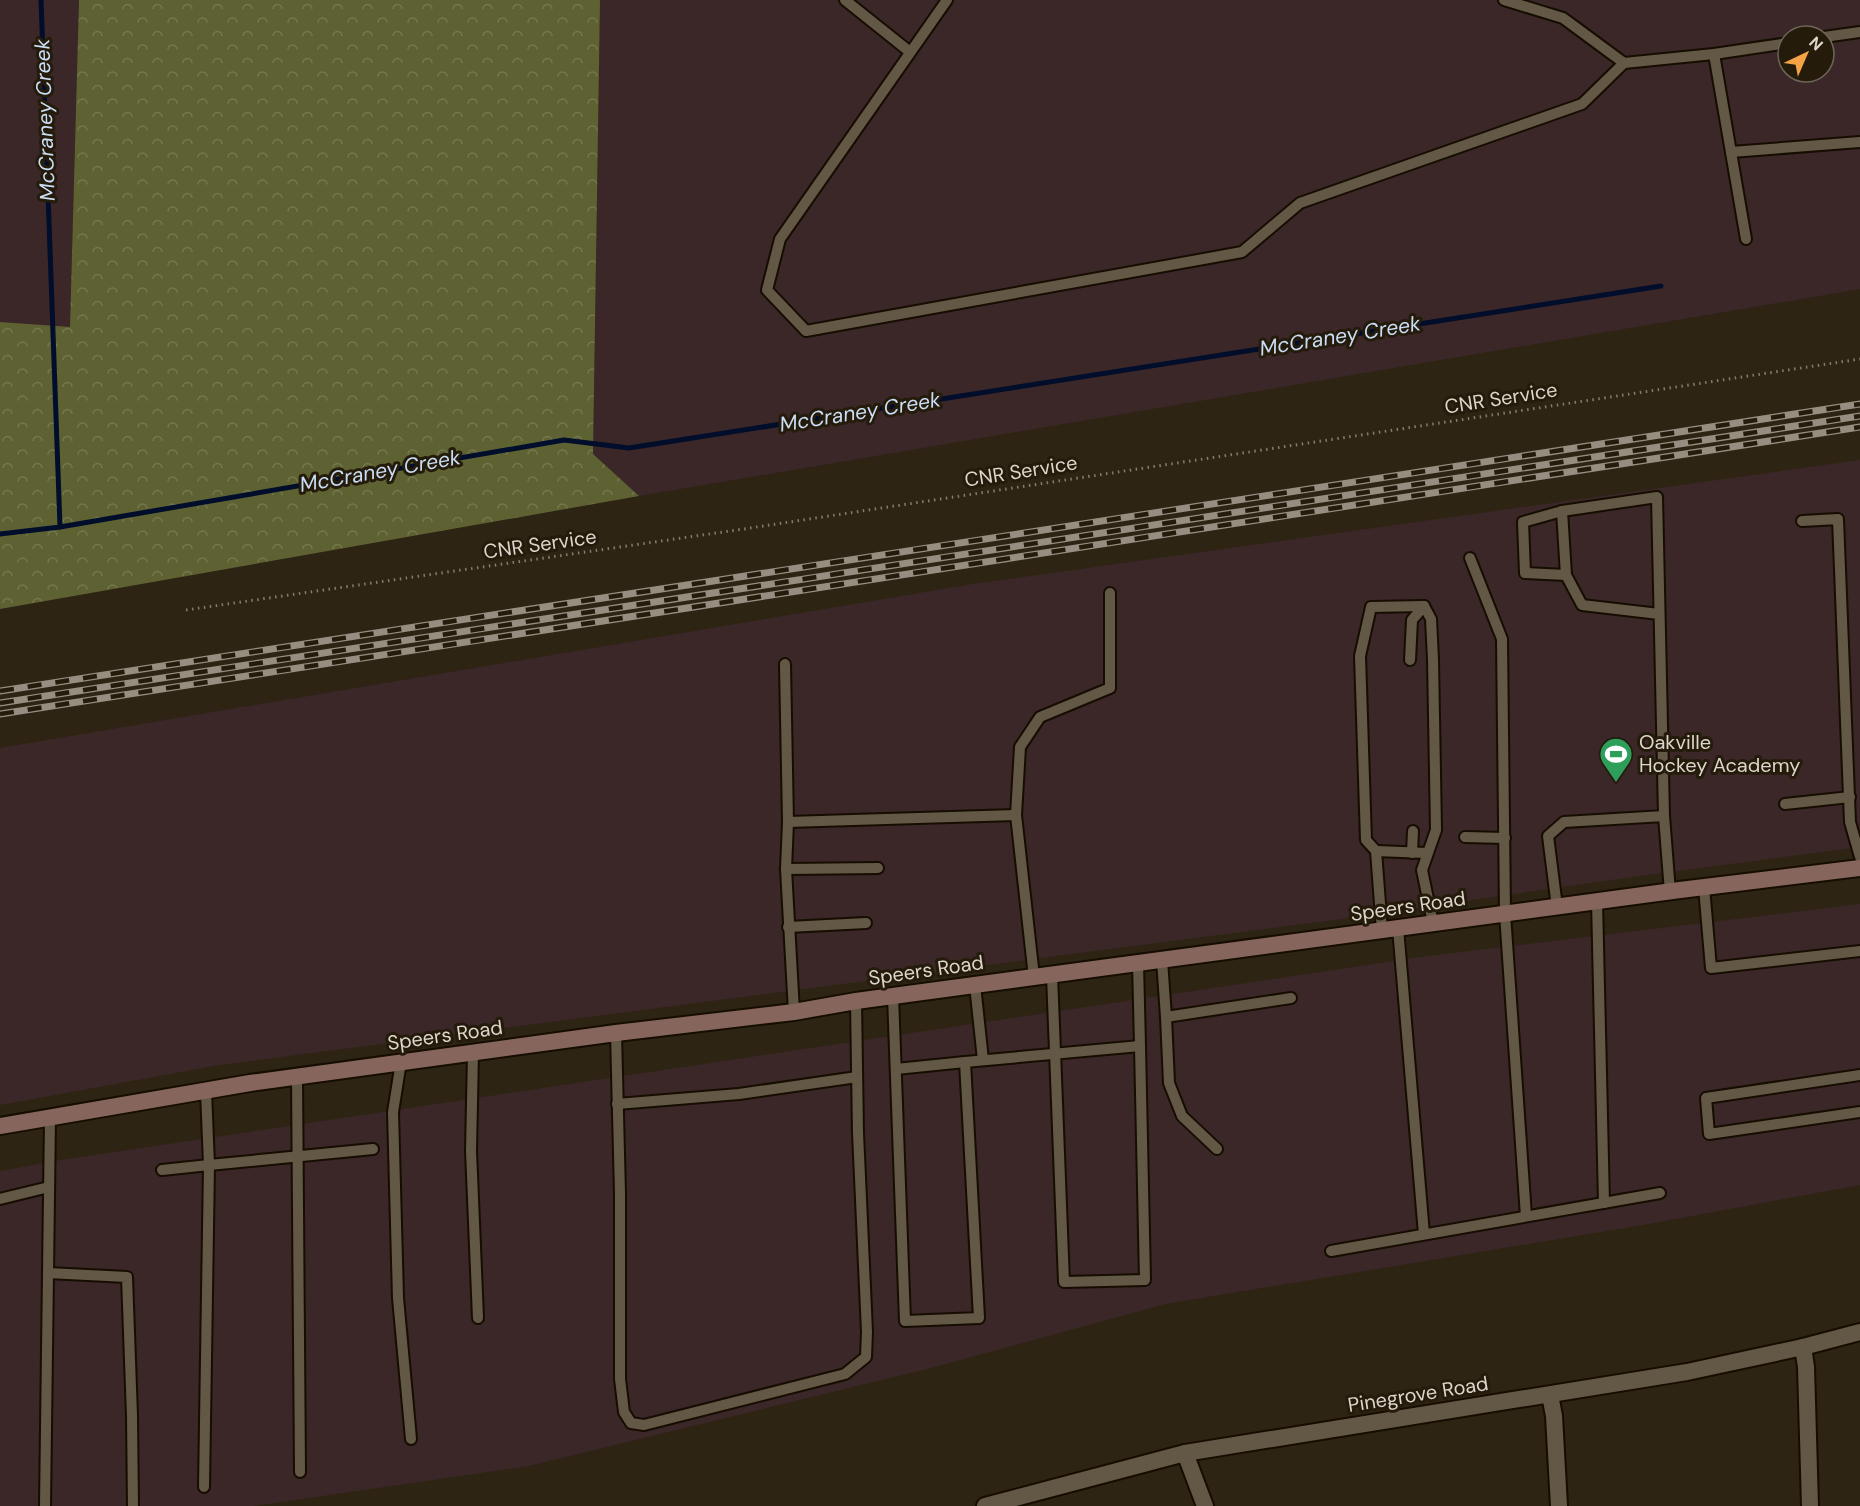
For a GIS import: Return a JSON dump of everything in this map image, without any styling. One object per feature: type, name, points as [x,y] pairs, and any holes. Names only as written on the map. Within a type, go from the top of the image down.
[{"type":"main road","name":"Speers Road","points":[[0,1126],[206,1091],[401,1062],[794,1012],[856,1001],[1433,923],[1860,868]]},
{"type":"street","name":"Pinegrove Road","points":[[985,1506],[1185,1453],[1687,1372],[1860,1332]]},
{"type":"street","points":[[1803,1347],[1806,1366],[1810,1506]]},
{"type":"street","points":[[1550,1395],[1554,1416],[1559,1506]]},
{"type":"street","points":[[1185,1453],[1205,1506]]},
{"type":"lane","points":[[845,0],[910,52]]},
{"type":"lane","points":[[947,0],[780,239],[767,290],[806,331],[1242,252],[1300,203],[1582,104],[1624,63],[1776,45]]},
{"type":"lane","points":[[1504,0],[1563,18],[1624,63]]},
{"type":"lane","points":[[1836,35],[1860,32]]},
{"type":"lane","points":[[1714,54],[1746,239]]},
{"type":"lane","points":[[1731,152],[1860,142]]},
{"type":"lane","points":[[1566,575],[1525,573],[1523,522],[1563,511],[1657,497],[1664,816],[1670,892]]},
{"type":"lane","points":[[1563,511],[1566,575],[1582,605],[1659,614]]},
{"type":"lane","points":[[1802,521],[1838,519],[1850,822],[1860,857]]},
{"type":"lane","points":[[1470,558],[1502,639],[1505,914],[1526,1216]]},
{"type":"lane","points":[[1034,977],[1016,815],[1020,747],[1040,717],[1110,688],[1110,593]]},
{"type":"lane","points":[[1410,660],[1412,621],[1424,606]]},
{"type":"lane","points":[[1424,606],[1371,607],[1360,656],[1366,840],[1376,851],[1390,929],[1424,1234]]},
{"type":"lane","points":[[1424,606],[1431,619],[1436,830],[1422,870],[1433,923]]},
{"type":"lane","points":[[785,664],[788,822],[786,869],[794,1012]]},
{"type":"lane","points":[[1785,804],[1850,798]]},
{"type":"lane","points":[[788,822],[1016,815]]},
{"type":"lane","points":[[1557,907],[1548,836],[1564,822],[1664,816]]},
{"type":"lane","points":[[1412,853],[1413,831]]},
{"type":"lane","points":[[1465,837],[1505,838]]},
{"type":"lane","points":[[1376,851],[1427,853]]},
{"type":"lane","points":[[786,869],[878,868]]},
{"type":"lane","points":[[1704,887],[1711,968],[1860,951]]},
{"type":"lane","points":[[1597,901],[1604,1203]]},
{"type":"lane","points":[[788,927],[867,924]]},
{"type":"lane","points":[[1162,960],[1168,1083],[1182,1116],[1217,1149]]},
{"type":"lane","points":[[1052,975],[1064,1282],[1145,1280],[1138,963]]},
{"type":"lane","points":[[975,985],[983,1060]]},
{"type":"lane","points":[[893,996],[905,1321],[979,1318],[965,1062]]},
{"type":"lane","points":[[1166,1017],[1291,998]]},
{"type":"lane","points":[[616,1033],[620,1379],[624,1412],[631,1424],[644,1425],[845,1374],[866,1357],[856,1001]]},
{"type":"lane","points":[[896,1069],[1140,1046]]},
{"type":"lane","points":[[472,1053],[471,1151],[478,1318]]},
{"type":"lane","points":[[401,1062],[393,1112],[398,1298],[411,1439]]},
{"type":"lane","points":[[1860,1075],[1706,1098],[1709,1134],[1860,1112]]},
{"type":"lane","points":[[297,1077],[300,1472]]},
{"type":"lane","points":[[617,1104],[739,1094],[857,1077]]},
{"type":"lane","points":[[204,1487],[209,1165],[206,1091]]},
{"type":"lane","points":[[45,1506],[50,1118]]},
{"type":"lane","points":[[162,1170],[373,1149]]},
{"type":"lane","points":[[0,1199],[49,1187]]},
{"type":"lane","points":[[1331,1251],[1660,1193]]},
{"type":"lane","points":[[48,1273],[127,1277],[133,1506]]},
{"type":"path","name":"CNR Service","points":[[186,610],[737,530],[1860,359]]},
{"type":"shaded area","points":[[0,0],[79,0],[70,328],[0,322]]},
{"type":"shaded area","points":[[600,0],[1860,0],[1860,289],[639,496],[593,454]]},
{"type":"shaded area","points":[[1860,460],[1860,847],[1334,920],[219,1065],[0,1105],[0,748],[973,584]]},
{"type":"shaded area","points":[[1860,904],[1860,1185],[1643,1225],[1165,1304],[927,1369],[528,1466],[254,1506],[0,1506],[0,1171],[1421,957]]},
{"type":"green space","points":[[79,0],[600,0],[593,454],[639,496],[0,609],[0,322],[70,327]]},
{"type":"waterway","name":"McCraney Creek","points":[[0,534],[60,527],[41,0]]},
{"type":"waterway","name":"McCraney Creek","points":[[60,527],[564,440],[629,448],[1661,286]]},
{"type":"railway","points":[[0,691],[1860,404]]},
{"type":"railway","points":[[0,703],[1860,416]]},
{"type":"railway","points":[[0,714],[1860,427]]},
{"type":"place","name":"Oakville Hockey Academy","points":[[1616,783]]}]
